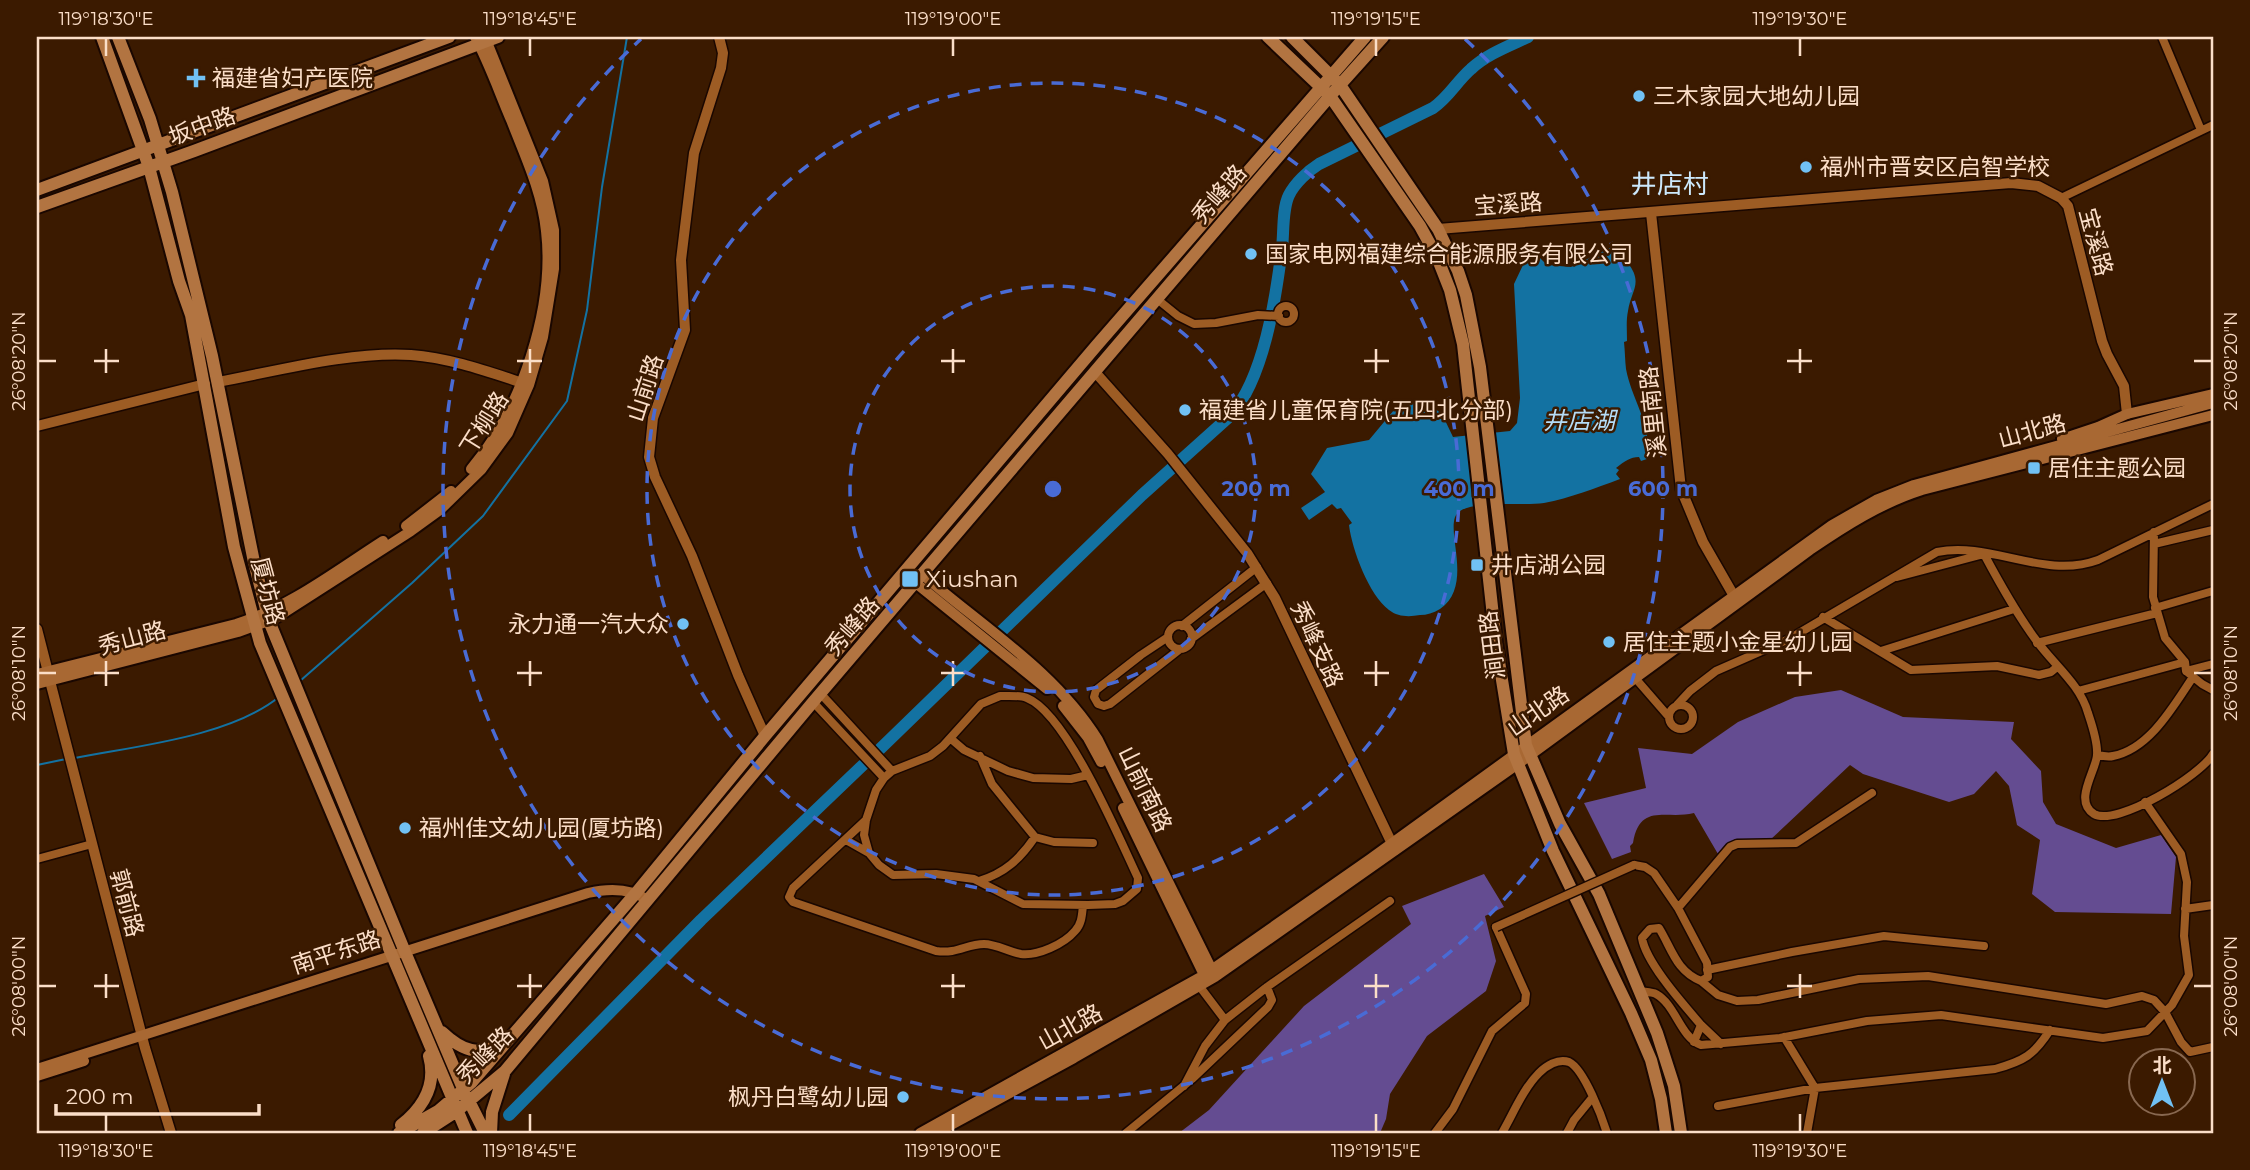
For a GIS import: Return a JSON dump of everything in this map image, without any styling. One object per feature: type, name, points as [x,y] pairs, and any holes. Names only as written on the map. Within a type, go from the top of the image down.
[{"type":"main road","name":"厦坊路","points":[[102,37],[144,151],[179,281],[212,383],[234,547],[254,622],[283,698],[400,956],[438,1028],[466,1097],[487,1130]]},
{"type":"main road","name":"厦坊路","points":[[118,37],[159,146],[267,617],[400,956],[425,1035],[467,1133]]},
{"type":"main road","name":"坂中路","points":[[37,190],[449,37]]},
{"type":"main road","points":[[1268,37],[1326,92]]},
{"type":"main road","points":[[1292,37],[1336,81],[1365,37]]},
{"type":"main road","name":"秀峰路","points":[[466,1097],[521,1025],[634,895],[765,736],[1097,345],[1336,81],[1383,37]]},
{"type":"main road","name":"坂中路","points":[[37,207],[163,162],[485,39]]},
{"type":"main road","name":"下柳路","points":[[237,628],[303,601],[411,531],[449,502],[481,470],[508,433],[526,384],[544,293],[546,232],[542,207],[485,39]]},
{"type":"main road","name":"涧田路","points":[[1336,81],[1438,229],[1463,284],[1475,331],[1528,751],[1560,824],[1600,894],[1639,991],[1669,1068],[1681,1133]]},
{"type":"main road","name":"秀峰路","points":[[423,1133],[466,1097],[505,1071],[817,698],[1095,373],[1326,92]]},
{"type":"main road","name":"涧田路","points":[[1326,92],[1426,237],[1442,268],[1455,306],[1463,344],[1496,643],[1516,759],[1553,851],[1651,1060],[1666,1133]]},
{"type":"main road","points":[[2003,460],[2092,430],[2127,414],[2213,394]]},
{"type":"main road","name":"山北路","points":[[1528,751],[1832,525],[1875,500],[1914,485],[2213,403]]},
{"type":"main road","name":"山北路","points":[[936,1133],[1205,979],[1516,759],[1636,679],[1810,550],[1859,518],[1922,490],[2213,415]]},
{"type":"main road","name":"山前南路","points":[[920,580],[1056,688],[1091,730],[1205,979]]},
{"type":"main road","name":"秀山路","points":[[37,684],[45,676],[237,628]]},
{"type":"main road","name":"南平东路","points":[[37,1076],[588,893],[606,890],[634,895],[646,902]]},
{"type":"main road","name":"山北路","points":[[920,1133],[1205,979]]},
{"type":"main road","points":[[438,1028],[458,1046],[478,1051],[496,1045],[521,1025]]},
{"type":"main road","points":[[391,1133],[415,1114],[429,1093],[432,1071],[425,1035]]},
{"type":"main road","name":"南平东路","points":[[37,1069],[143,1039]]},
{"type":"main road","points":[[487,1130],[505,1071]]},
{"type":"main road","name":"秀峰路","points":[[400,1133],[455,1106]]},
{"type":"street","name":"山前路","points":[[719,37],[723,53],[721,68],[694,153],[681,252],[685,330],[653,418],[649,457],[655,477],[692,556],[765,736]]},
{"type":"street","points":[[2162,37],[2201,130]]},
{"type":"street","points":[[2061,198],[2213,125]]},
{"type":"street","name":"宝溪路","points":[[1438,229],[2011,183],[2034,184],[2061,198],[2069,212],[2102,341],[2124,386],[2127,414]]},
{"type":"street","name":"溪里南路","points":[[1651,212],[1681,489],[1703,542],[1734,596]]},
{"type":"street","points":[[1157,299],[1178,316],[1194,324],[1258,315],[1279,316]]},
{"type":"street","points":[[37,426],[212,383],[352,358],[398,354],[452,361],[526,384]]},
{"type":"street","name":"秀峰支路","points":[[1095,373],[1168,454],[1257,566],[1393,847]]},
{"type":"street","points":[[1669,717],[1671,710],[1690,691],[1716,671],[1788,639],[1937,552],[1957,550],[2048,566],[2072,566],[2098,560],[2213,504]]},
{"type":"street","points":[[2154,544],[2213,530]]},
{"type":"street","points":[[2154,531],[2152,580],[2156,611],[2165,638],[2188,670],[2213,690]]},
{"type":"street","points":[[1885,581],[1984,554]]},
{"type":"street","points":[[1984,554],[2014,610],[2037,643],[2078,691],[2088,712],[2097,755],[2085,792],[2088,808],[2095,815],[2107,816],[2145,802],[2183,782],[2213,754]]},
{"type":"street","points":[[1257,566],[1182,626],[1172,628],[1168,638],[1096,690],[1094,697],[1098,704],[1110,704],[1267,583]]},
{"type":"street","points":[[2037,643],[2156,611],[2213,592]]},
{"type":"street","points":[[1881,651],[2014,610]]},
{"type":"street","points":[[1823,617],[1916,671],[1997,666],[2039,675],[2051,672],[2057,667]]},
{"type":"street","points":[[1182,626],[1189,630],[1191,639]]},
{"type":"street","name":"郭前路","points":[[37,629],[45,676],[70,758],[143,1039],[171,1133]]},
{"type":"street","points":[[1168,638],[1171,645],[1180,649]]},
{"type":"street","points":[[2078,691],[2213,664]]},
{"type":"street","points":[[2097,755],[2114,756],[2140,744],[2162,722],[2188,670]]},
{"type":"street","points":[[1636,679],[1672,724],[1678,729],[1686,728],[1692,722],[1692,710],[1685,705],[1677,705]]},
{"type":"street","points":[[846,840],[869,853],[892,875],[936,874],[979,881],[1023,904],[1083,905],[1123,901],[1135,893],[1139,886],[1138,878],[1069,740],[1041,708],[1027,698],[1000,696],[981,704],[930,756],[892,771],[884,778],[876,790],[866,821],[864,835],[869,853]]},
{"type":"street","points":[[817,698],[892,771]]},
{"type":"street","points":[[817,698],[884,778]]},
{"type":"street","points":[[950,738],[964,750],[1008,771],[1033,778],[1071,779],[1088,775]]},
{"type":"street","points":[[980,757],[992,784],[1035,837],[1054,842],[1093,843]]},
{"type":"street","points":[[1678,908],[1730,847],[1737,844],[1796,843],[1872,793]]},
{"type":"street","points":[[1639,991],[1656,994],[1694,1042],[1701,1045],[1784,1037],[1867,1021],[1941,1015],[2103,1038],[2147,1031],[2172,1005],[2189,975],[2184,936],[2187,882],[2181,854],[2145,802]]},
{"type":"street","points":[[866,821],[793,888],[789,897],[793,902],[936,951],[951,953],[988,943],[1021,954],[1035,953],[1063,941],[1077,930],[1082,919],[1083,905]]},
{"type":"street","points":[[979,881],[1002,872],[1020,859],[1035,837]]},
{"type":"street","points":[[37,859],[92,844]]},
{"type":"street","points":[[1435,1133],[1453,1109],[1492,1031],[1525,1003],[1526,994],[1496,926],[1634,865],[1645,867],[1654,873],[1678,908],[1707,962],[1708,977],[1701,981]]},
{"type":"street","points":[[1002,872],[1003,892]]},
{"type":"street","points":[[1184,1086],[1205,1046],[1225,1020],[1267,987],[1390,901]]},
{"type":"street","points":[[2185,909],[2213,905]]},
{"type":"street","points":[[1721,1044],[1675,994],[1648,954],[1642,938],[1650,929],[1659,928],[1679,966],[1688,975],[1701,981],[1718,995],[1737,1001],[1758,1000],[1859,979],[1928,976],[2106,1004],[2142,996],[2154,1000],[2165,1012],[2180,1042],[2190,1052],[2213,1047]]},
{"type":"street","points":[[1707,970],[1884,936],[1984,946]]},
{"type":"street","points":[[1205,979],[1225,1020]]},
{"type":"street","points":[[1126,1133],[1184,1086],[1268,1007],[1272,1000],[1267,987]]},
{"type":"street","points":[[1694,1042],[1701,1025]]},
{"type":"street","points":[[1718,1106],[1815,1088],[1995,1069],[2012,1064],[2038,1049],[2050,1030]]},
{"type":"street","points":[[1784,1037],[1815,1088],[1807,1133]]},
{"type":"street","points":[[1502,1133],[1538,1073],[1554,1062],[1569,1062],[1581,1074],[1607,1133]]},
{"type":"street","points":[[1567,1133],[1592,1098]]},
{"type":"shaded area","points":[[1841,690],[1903,717],[2014,722],[2011,739],[2041,771],[2043,802],[2056,824],[2116,848],[2161,835],[2176,857],[2171,914],[2055,912],[2032,894],[2040,840],[2017,825],[2009,786],[1996,771],[1974,794],[1949,802],[1863,774],[1850,765],[1770,840],[1735,839],[1718,854],[1694,813],[1656,815],[1648,817],[1636,830],[1630,846],[1631,852],[1612,859],[1584,803],[1646,788],[1638,748],[1692,754],[1738,722],[1795,697]]},
{"type":"shaded area","points":[[1484,874],[1504,907],[1485,916],[1496,961],[1486,991],[1427,1036],[1390,1094],[1386,1119],[1380,1133],[1179,1133],[1209,1110],[1304,1006],[1411,924],[1402,906]]},
{"type":"water","name":"井店湖","points":[[1622,242],[1629,249],[1627,262],[1636,281],[1627,314],[1627,341],[1624,342],[1626,369],[1645,424],[1647,459],[1641,461],[1639,457],[1628,460],[1616,468],[1619,470],[1616,474],[1620,479],[1563,498],[1535,504],[1477,506],[1460,511],[1455,518],[1457,570],[1451,598],[1440,609],[1428,614],[1408,616],[1392,612],[1368,583],[1354,547],[1349,525],[1352,523],[1341,508],[1337,509],[1332,504],[1309,520],[1301,508],[1325,492],[1311,474],[1327,448],[1369,440],[1399,404],[1427,403],[1442,414],[1453,437],[1510,431],[1517,423],[1520,398],[1514,284],[1523,265],[1540,258],[1547,265],[1571,267]]},
{"type":"waterway","points":[[300,681],[412,583],[483,516],[567,401],[587,310],[602,187],[627,37]]},
{"type":"waterway","points":[[880,749],[1142,495],[1230,416],[1242,400],[1252,381],[1266,337],[1282,248],[1285,207],[1298,182],[1319,164],[1433,108],[1477,64],[1528,37]]},
{"type":"waterway","points":[[75,758],[209,731],[258,711],[279,697]]},
{"type":"waterway","points":[[37,765],[66,759]]},
{"type":"waterway","points":[[509,1115],[701,920],[863,765]]},
{"type":"place","name":"福建省妇产医院","points":[[196,78]]},
{"type":"place","name":"三木家园大地幼儿园","points":[[1639,96]]},
{"type":"place","name":"福州市晋安区启智学校","points":[[1806,167]]},
{"type":"place","name":"国家电网福建综合能源服务有限公司","points":[[1251,254]]},
{"type":"place","name":"福建省儿童保育院(五四北分部)","points":[[1185,410]]},
{"type":"place","name":"居住主题公园","points":[[2034,468]]},
{"type":"place","name":"井店湖公园","points":[[1477,565]]},
{"type":"place","name":"Xiushan","points":[[910,579]]},
{"type":"place","name":"永力通一汽大众","points":[[683,624]]},
{"type":"place","name":"居住主题小金星幼儿园","points":[[1609,642]]},
{"type":"place","name":"福州佳文幼儿园(厦坊路)","points":[[405,828]]},
{"type":"place","name":"枫丹白鹭幼儿园","points":[[903,1097]]},
{"type":"district","name":"井店村","points":[[1670,184]]}]
